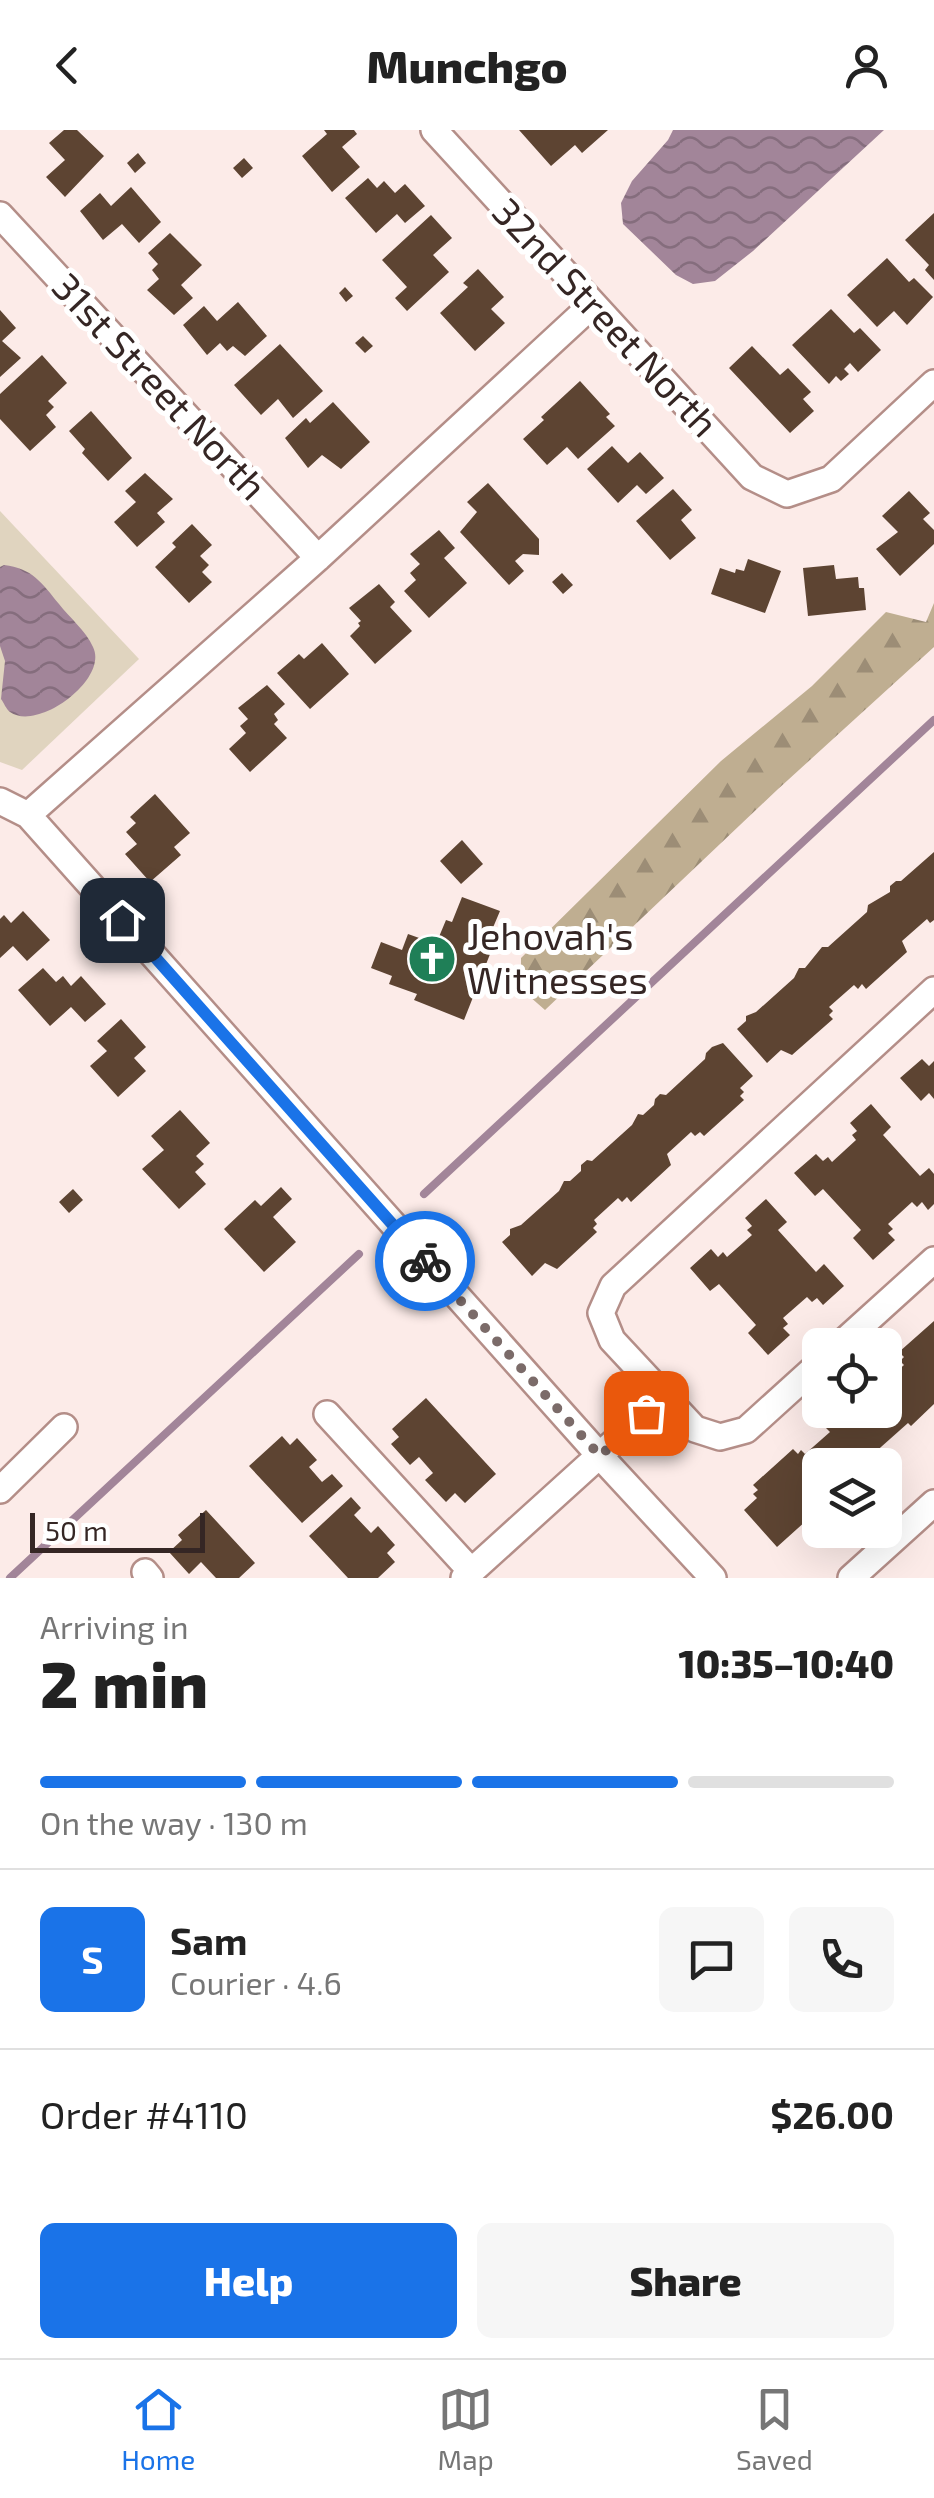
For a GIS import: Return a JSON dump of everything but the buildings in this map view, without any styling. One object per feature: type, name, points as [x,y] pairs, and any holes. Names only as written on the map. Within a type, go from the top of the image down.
[{"type":"street","name":"32nd Street North","points":[[434,130],[752,478],[787,494],[831,479],[934,382]]},
{"type":"street","name":"31st Street North","points":[[0,215],[318,558]]},
{"type":"street","points":[[28,815],[318,558],[592,305]]},
{"type":"street","points":[[0,801],[28,815],[713,1578]]},
{"type":"street","points":[[802,1379],[746,1430],[720,1437],[695,1429],[612,1340],[601,1313],[613,1286],[934,990]]},
{"type":"street","points":[[859,1328],[934,1260]]},
{"type":"street","points":[[326,1414],[467,1575],[664,1396]]},
{"type":"street","points":[[0,1490],[64,1427]]},
{"type":"street","points":[[851,1578],[934,1503]]},
{"type":"green space","points":[[934,603],[934,647],[545,1010],[521,989],[521,958],[721,761],[812,686],[886,612],[926,622]]},
{"type":"shaded area","points":[[0,511],[139,659],[22,770],[0,762]]},
{"type":"water","points":[[673,130],[884,130],[753,251],[715,281],[693,284],[676,275],[623,224],[621,203],[632,181]]},
{"type":"water","points":[[0,567],[22,569],[36,578],[93,647],[95,660],[81,687],[53,709],[37,715],[10,712],[1,699],[5,661],[0,646]]},
{"type":"waterway","points":[[424,1194],[934,720]]},
{"type":"waterway","points":[[10,1578],[359,1254]]},
{"type":"way so far","points":[[425,1261],[600,1456],[646,1413]]},
{"type":"place","name":"Jehovah's Witnesses","points":[[432,959]]},
{"type":"route","points":[[122,920],[425,1261]]}]
